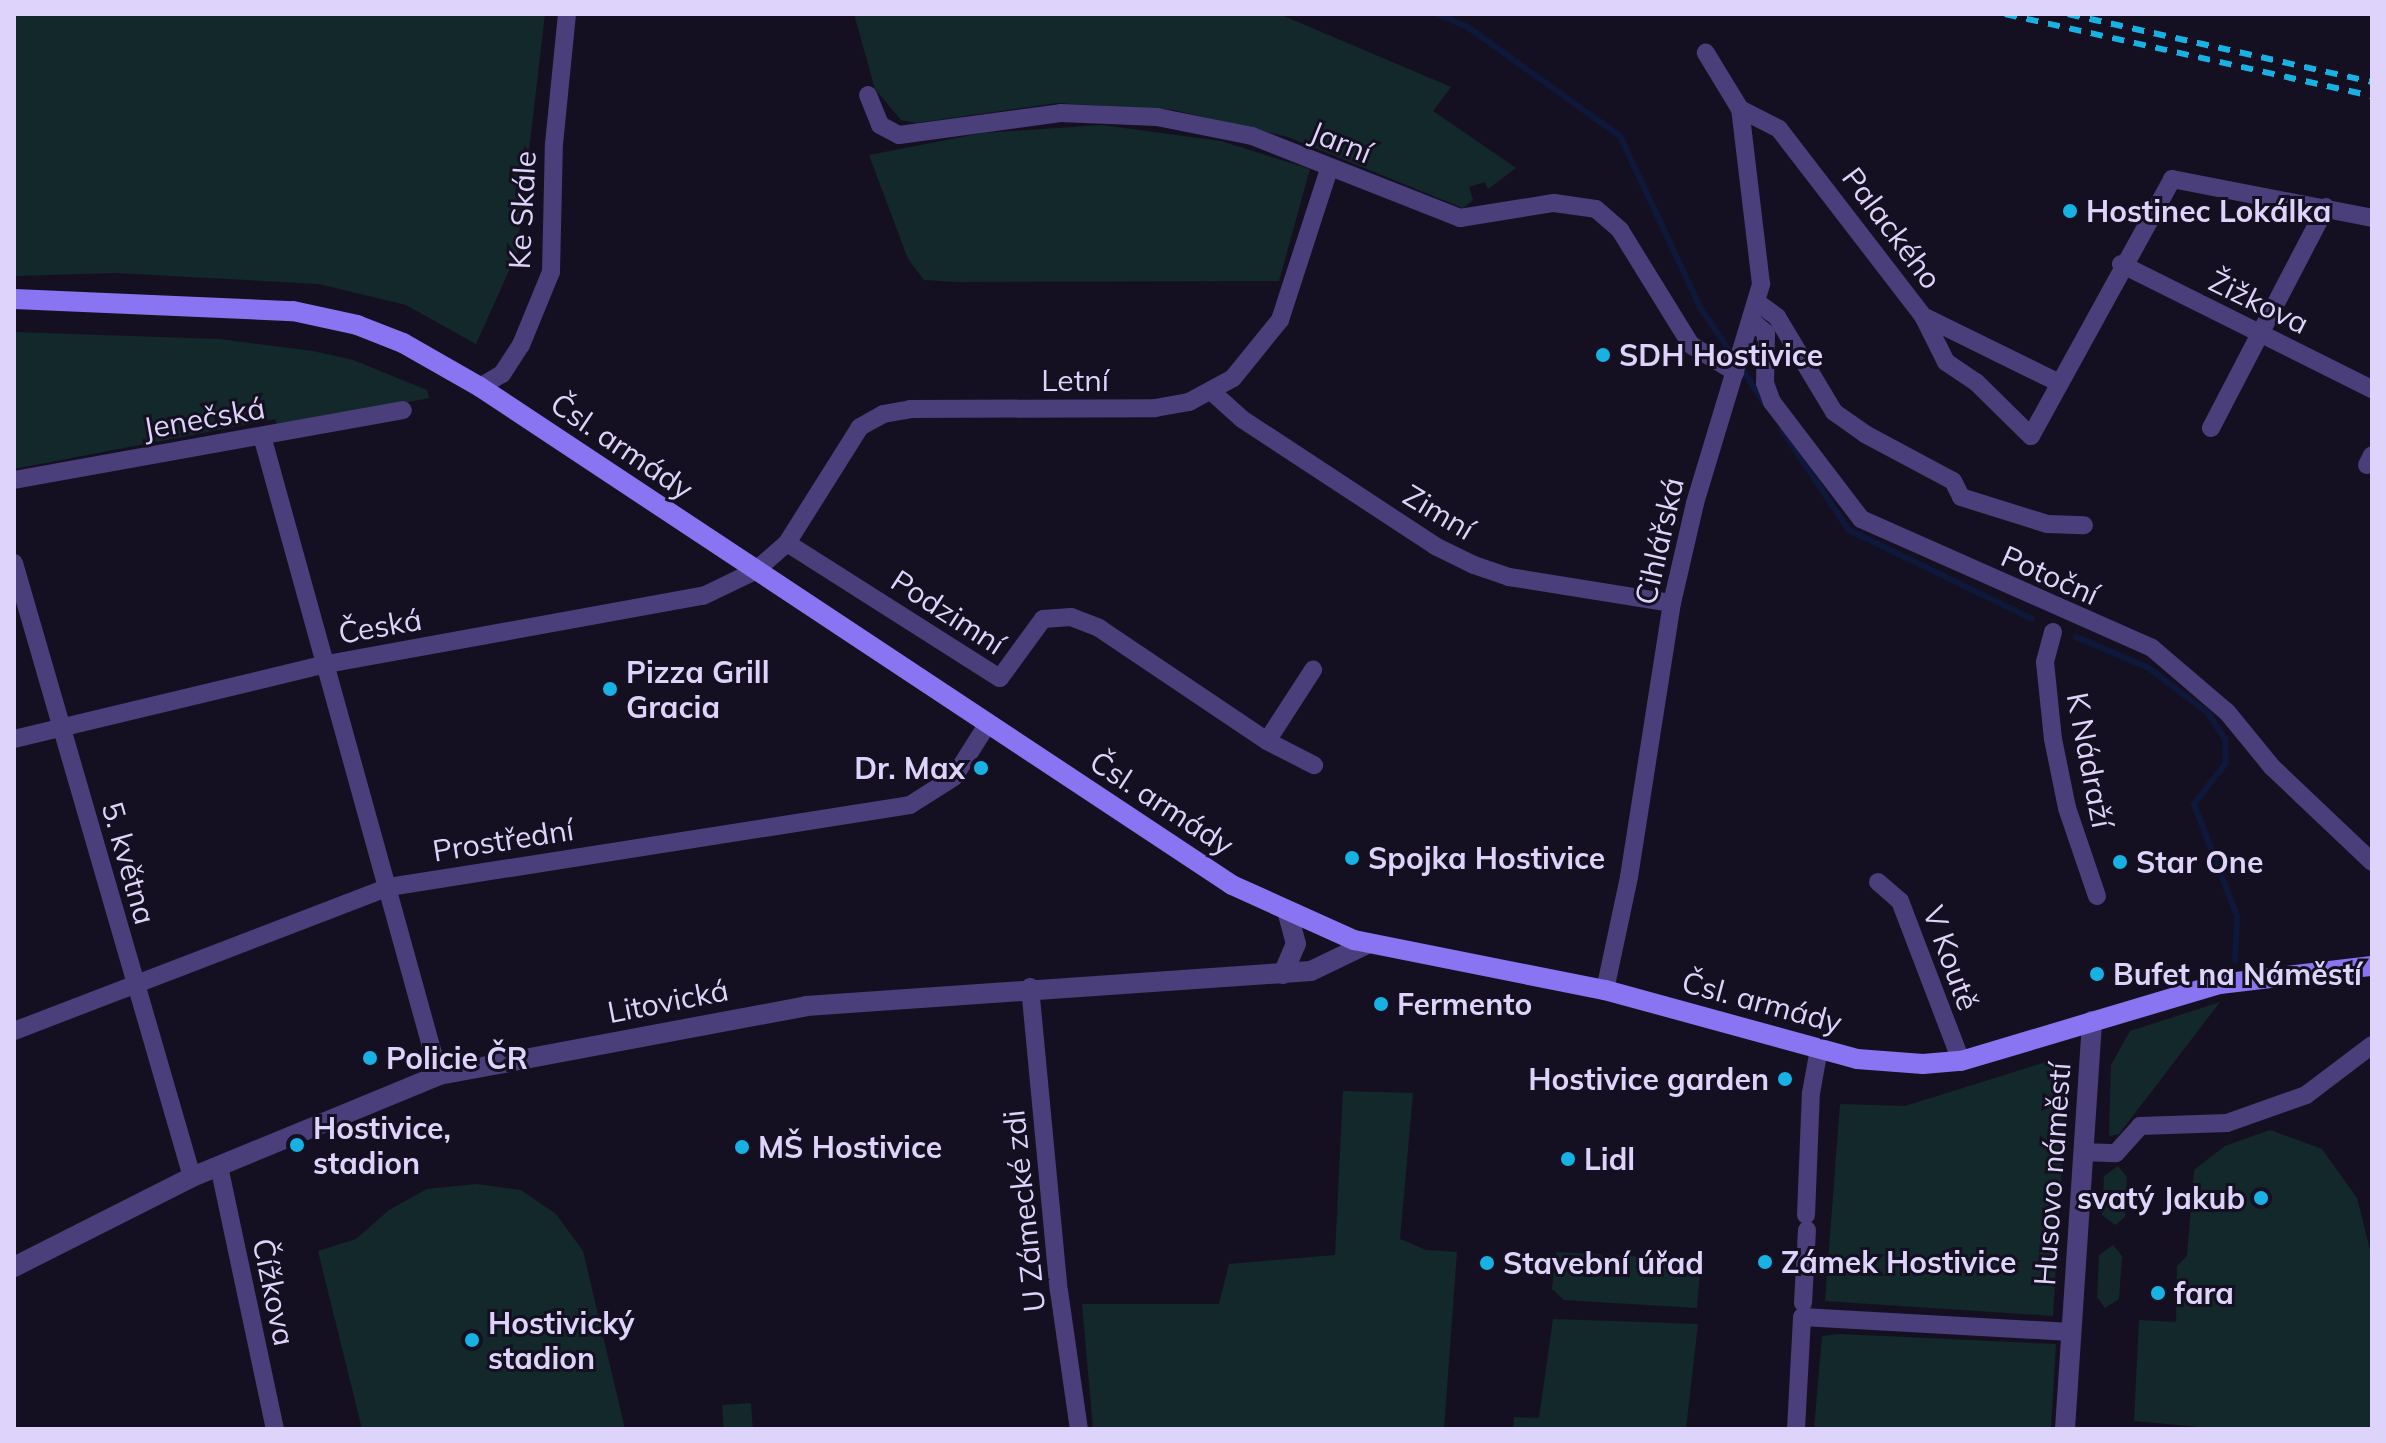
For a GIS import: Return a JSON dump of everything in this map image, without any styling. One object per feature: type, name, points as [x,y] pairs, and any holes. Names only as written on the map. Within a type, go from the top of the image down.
[{"type":"main road","name":"Čsl. armády","points":[[14,299],[293,311],[357,325],[403,343],[480,387],[1232,885],[1288,914],[1369,943],[1605,990],[1819,1049],[1888,1062],[1961,1061],[2220,984],[2372,966]]},
{"type":"street","name":"Ke Skále","points":[[480,387],[502,374],[521,345],[551,272],[554,144],[567,14]]},
{"type":"street","points":[[1706,53],[1740,109]]},
{"type":"street","name":"Jarní","points":[[868,95],[880,125],[899,135],[1061,113],[1157,117],[1252,136],[1329,169],[1460,218],[1554,203],[1596,209],[1620,230],[1691,345],[1736,371]]},
{"type":"street","name":"Cihlářská","points":[[1605,990],[1629,877],[1672,603],[1695,503],[1761,284],[1740,109]]},
{"type":"street","name":"Palackého","points":[[1740,109],[1779,129],[1923,316],[2057,382]]},
{"type":"street","name":"Letní","points":[[755,571],[787,543],[860,427],[883,414],[910,409],[1155,408],[1211,391],[1255,357],[1280,320],[1329,169]]},
{"type":"street","points":[[1923,316],[1946,362],[1976,382],[2031,436],[2121,264],[2172,179],[2372,218]]},
{"type":"street","points":[[2211,428],[2326,207]]},
{"type":"street","name":"Žižkova","points":[[2121,264],[2372,389]]},
{"type":"street","points":[[1755,312],[1777,317],[1834,412],[1865,434],[1953,481],[1961,497],[2047,524],[2084,525]]},
{"type":"street","name":"Potoční","points":[[1755,312],[1766,333],[1765,383],[1772,402],[1861,519],[2152,648],[2227,712],[2272,767],[2372,862]]},
{"type":"street","name":"Zimní","points":[[1211,391],[1242,419],[1435,546],[1474,565],[1509,577],[1672,603]]},
{"type":"street","name":"Jenečská","points":[[14,480],[403,410]]},
{"type":"street","points":[[262,436],[439,1075]]},
{"type":"street","name":"Podzimní","points":[[787,543],[1000,678],[1043,619],[1071,617],[1099,628],[1267,741],[1314,765]]},
{"type":"street","name":"5. května","points":[[14,563],[192,1177]]},
{"type":"street","name":"Česká","points":[[14,739],[327,664],[703,596],[755,571]]},
{"type":"street","name":"K Nádraží","points":[[2053,632],[2045,662],[2053,739],[2067,808],[2097,896]]},
{"type":"street","points":[[1267,741],[1313,670]]},
{"type":"street","name":"Prostřední","points":[[14,1031],[389,887],[910,805],[954,777],[987,725]]},
{"type":"street","name":"V Koutě","points":[[1878,882],[1900,901],[1961,1061]]},
{"type":"street","points":[[1283,974],[1296,944],[1288,914]]},
{"type":"street","name":"Litovická","points":[[14,1267],[192,1177],[439,1075],[806,1006],[1030,987],[1311,971],[1369,943]]},
{"type":"street","name":"U Zámecké zdi","points":[[1030,987],[1059,1291],[1079,1429]]},
{"type":"street","name":"Husovo náměstí","points":[[2065,1429],[2092,1021]]},
{"type":"street","points":[[2083,1152],[2116,1153],[2140,1126],[2227,1123],[2306,1095],[2372,1045]]},
{"type":"street","points":[[1803,1303],[1811,1093],[1819,1049]]},
{"type":"street","name":"Čížkova","points":[[219,1166],[275,1429]]},
{"type":"street","name":"Husovo náměstí","points":[[1796,1429],[1802,1317],[2071,1332]]},
{"type":"green space","points":[[14,14],[545,14],[517,253],[476,344],[406,305],[319,284],[116,273],[14,276]]},
{"type":"green space","points":[[854,14],[1279,14],[1451,87],[1433,111],[1516,168],[1488,189],[1485,182],[1469,187],[1473,200],[1463,208],[1288,137],[1174,110],[1057,103],[916,123],[901,120],[875,89]]},
{"type":"green space","points":[[1102,125],[1221,141],[1310,169],[1279,281],[924,280],[908,259],[869,155],[982,133]]},
{"type":"green space","points":[[14,332],[219,339],[313,351],[353,360],[427,390],[429,398],[278,428],[275,419],[14,469]]},
{"type":"green space","points":[[2220,1002],[2119,1134],[2109,1136],[2111,1065],[2130,1031]]},
{"type":"green space","points":[[2046,1062],[2067,1077],[2053,1316],[1825,1301],[1840,1104],[1905,1106]]},
{"type":"green space","points":[[1343,1091],[1413,1093],[1400,1239],[1426,1250],[1457,1252],[1444,1429],[1093,1429],[1082,1304],[1219,1304],[1229,1264],[1335,1255]]},
{"type":"green space","points":[[2270,1130],[2322,1149],[2357,1198],[2372,1258],[2372,1429],[2221,1429],[2134,1421],[2139,1320],[2176,1322],[2177,1266],[2187,1256],[2194,1170],[2225,1146]]},
{"type":"green space","points":[[2118,1166],[2127,1177],[2125,1217],[2115,1225],[2102,1215],[2104,1176]]},
{"type":"green space","name":"Hostivický stadion","points":[[476,1184],[521,1190],[556,1214],[583,1251],[625,1429],[362,1429],[318,1251],[356,1239],[389,1210],[427,1189]]},
{"type":"green space","points":[[2113,1245],[2122,1256],[2119,1299],[2105,1308],[2097,1297],[2099,1255]]},
{"type":"green space","points":[[1556,1252],[1701,1260],[1697,1308],[1564,1300],[1552,1289]]},
{"type":"green space","points":[[1553,1319],[1698,1324],[1686,1429],[1513,1429],[1514,1417],[1539,1418]]},
{"type":"green space","points":[[1840,1334],[2056,1344],[2051,1429],[1814,1429],[1822,1336]]},
{"type":"green space","points":[[751,1403],[753,1429],[724,1429],[722,1405]]},
{"type":"waterway","points":[[1438,14],[1469,28],[1620,136],[1700,307],[1734,357]]},
{"type":"waterway","points":[[1740,366],[1765,404]]},
{"type":"waterway","points":[[1782,430],[1849,530],[2032,619]]},
{"type":"waterway","points":[[2076,637],[2149,668],[2208,713],[2225,739],[2226,763],[2194,804],[2237,916],[2235,961]]},
{"type":"railway","points":[[2005,14],[2372,96]]},
{"type":"railway","points":[[2068,14],[2372,82]]},
{"type":"place","name":"Hostinec Lokálka","points":[[2070,211]]},
{"type":"place","name":"SDH Hostivice","points":[[1603,355]]},
{"type":"place","name":"Pizza Grill Gracia","points":[[610,689]]},
{"type":"place","name":"Dr. Max","points":[[981,768]]},
{"type":"place","name":"Spojka Hostivice","points":[[1352,858]]},
{"type":"place","name":"Star One","points":[[2120,862]]},
{"type":"place","name":"Bufet na Náměstí","points":[[2097,974]]},
{"type":"place","name":"Fermento","points":[[1381,1004]]},
{"type":"place","name":"Policie ČR","points":[[370,1058]]},
{"type":"place","name":"Hostivice garden","points":[[1785,1079]]},
{"type":"place","name":"Hostivice, stadion","points":[[297,1145]]},
{"type":"place","name":"MŠ Hostivice","points":[[742,1147]]},
{"type":"place","name":"Lidl","points":[[1568,1159]]},
{"type":"place","name":"svatý Jakub","points":[[2261,1198]]},
{"type":"place","name":"Zámek Hostivice","points":[[1765,1262]]},
{"type":"place","name":"Stavební úřad","points":[[1487,1263]]},
{"type":"place","name":"fara","points":[[2158,1293]]},
{"type":"place","name":"Hostivický stadion","points":[[472,1340]]}]
